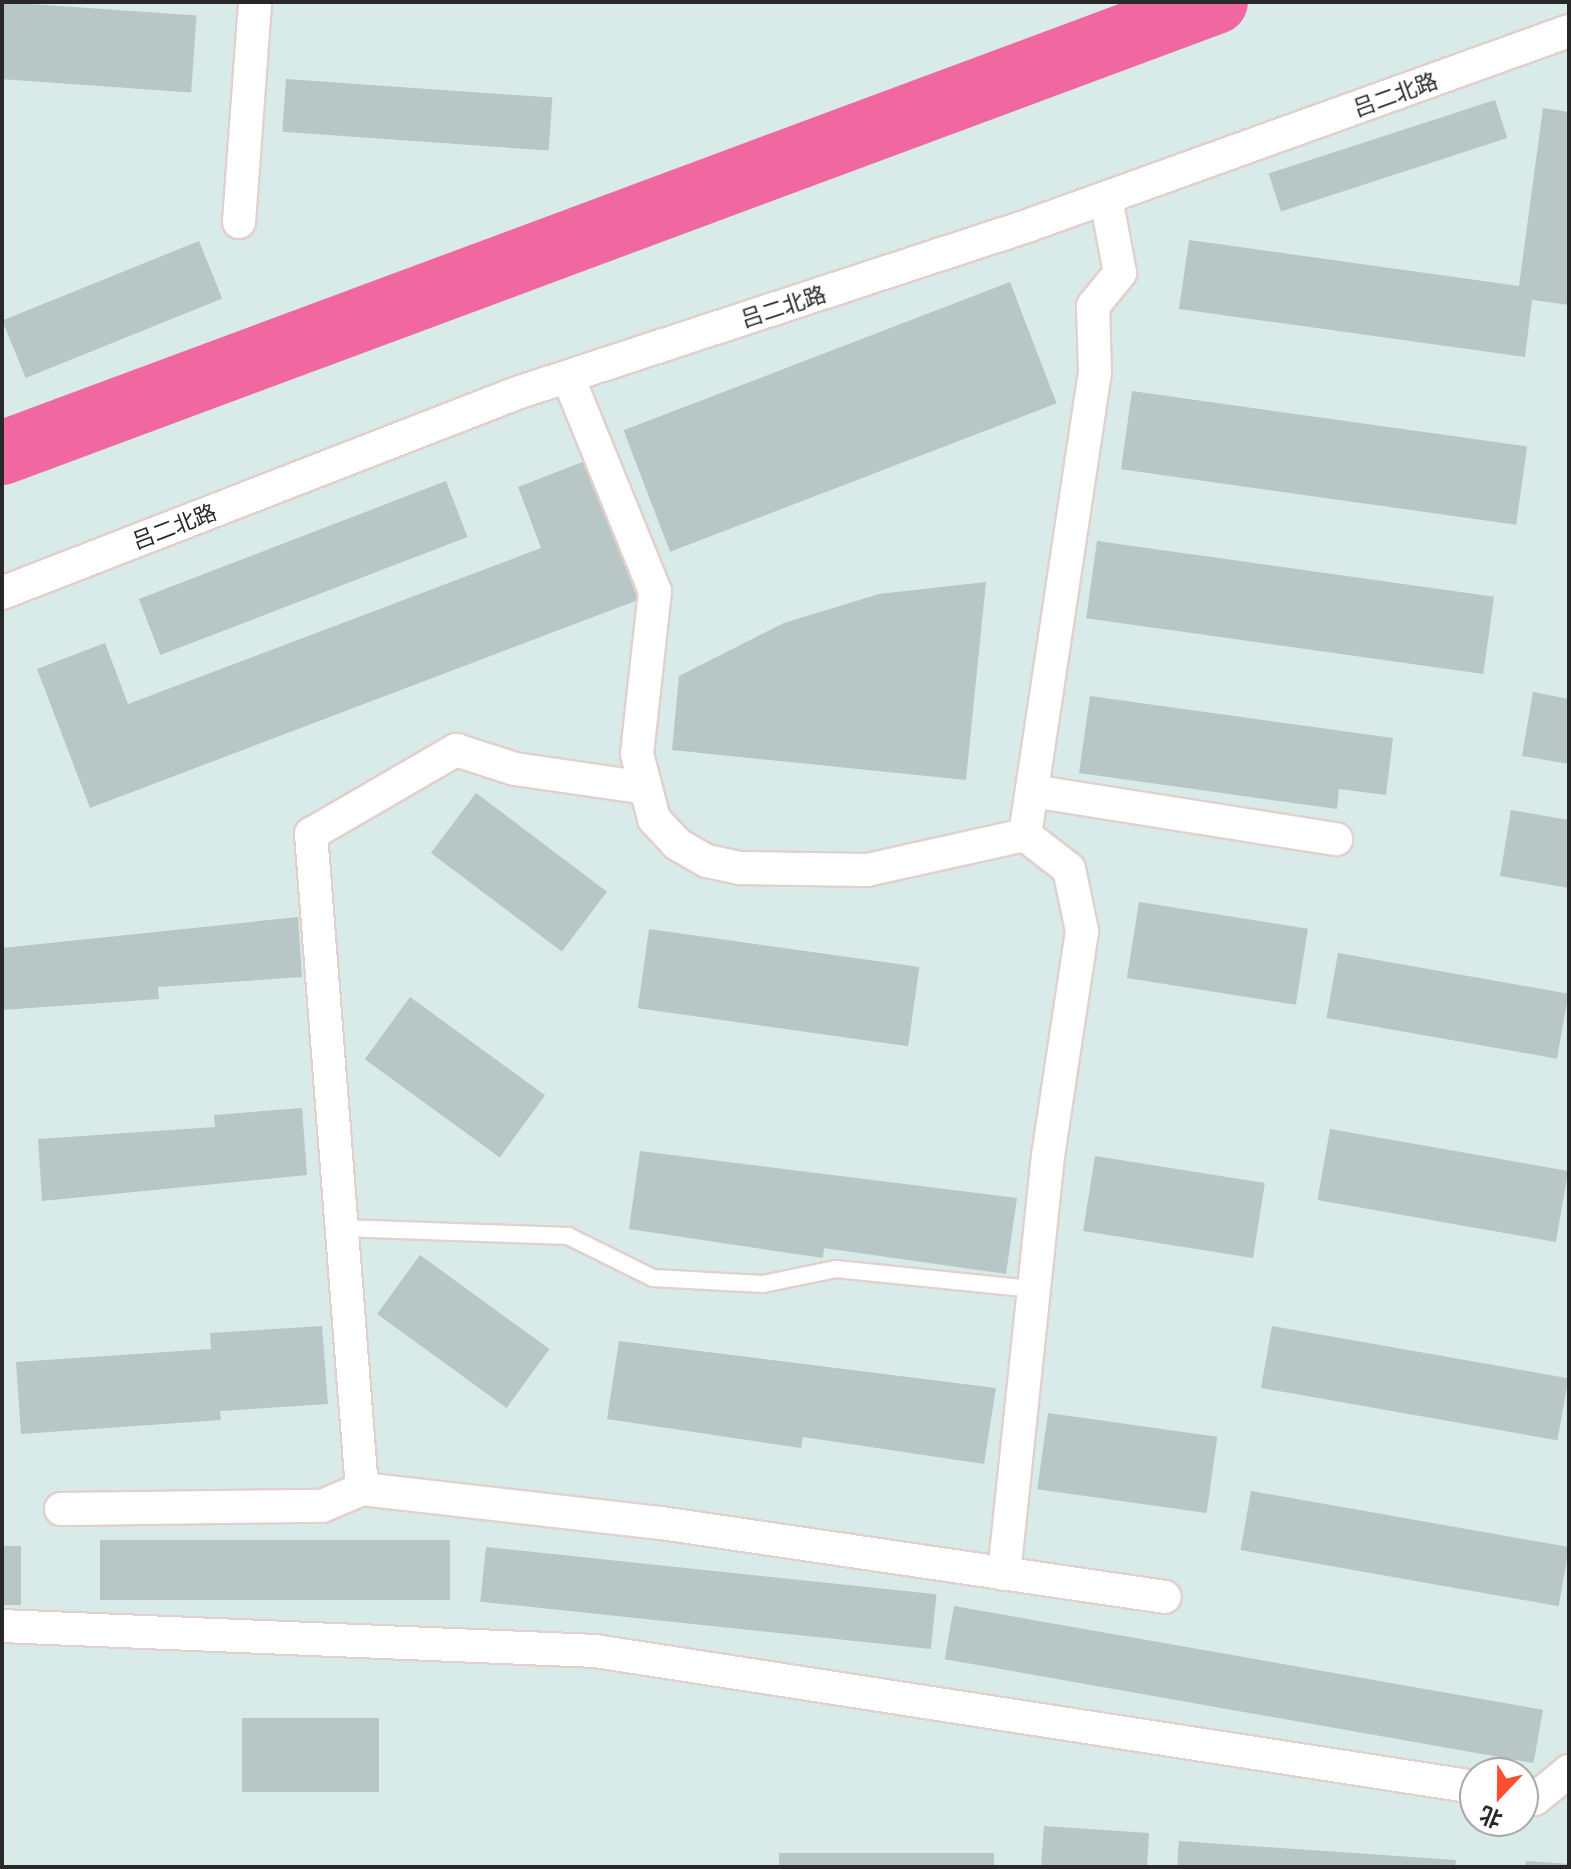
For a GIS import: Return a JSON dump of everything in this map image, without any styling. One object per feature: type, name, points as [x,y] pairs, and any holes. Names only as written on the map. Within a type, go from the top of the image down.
[{"type":"street","points":[[239,222],[255,2]]},
{"type":"street","name":"吕二北路","points":[[2,593],[568,377],[1106,198],[1569,31]]},
{"type":"street","points":[[1025,835],[1095,372],[1093,306],[1120,273],[1106,198]]},
{"type":"street","points":[[568,377],[655,591],[637,754],[640,787],[654,819],[677,844],[707,861],[741,868],[867,870],[1025,835]]},
{"type":"street","points":[[362,1489],[311,834],[456,750],[515,769],[640,787]]},
{"type":"street","points":[[1032,791],[1336,839]]},
{"type":"street","points":[[1004,1574],[1034,1289],[1082,931],[1069,869],[1025,835]]},
{"type":"street","points":[[61,1509],[322,1506],[362,1489],[1165,1597]]},
{"type":"street","points":[[2,1626],[595,1651],[1459,1785]]},
{"type":"lane","points":[[342,1228],[568,1236],[653,1278],[763,1284],[836,1269],[1034,1289]]},
{"type":"building","points":[[2,2],[197,16],[191,92],[2,79]]},
{"type":"building","points":[[286,79],[552,98],[549,150],[282,132]]},
{"type":"building","points":[[1495,100],[1507,138],[1281,212],[1269,174]]},
{"type":"building","points":[[1543,108],[1569,112],[1569,305],[1532,300],[1525,357],[1179,309],[1189,240],[1519,286]]},
{"type":"building","points":[[199,241],[222,298],[26,378],[2,320]]},
{"type":"building","points":[[1010,282],[1057,403],[670,552],[623,430]]},
{"type":"building","points":[[1132,391],[1527,447],[1516,525],[1121,469]]},
{"type":"building","points":[[585,461],[638,600],[90,808],[37,669],[105,643],[128,704],[541,548],[518,487]]},
{"type":"building","points":[[446,481],[468,537],[160,655],[139,599]]},
{"type":"building","points":[[1097,541],[1494,597],[1483,674],[1086,618]]},
{"type":"building","points":[[986,582],[966,780],[672,750],[679,676],[784,623],[879,594]]},
{"type":"building","points":[[1533,692],[1569,699],[1569,764],[1522,756]]},
{"type":"building","points":[[1090,696],[1393,738],[1386,795],[1339,789],[1337,809],[1079,773]]},
{"type":"building","points":[[476,793],[607,892],[562,952],[431,853]]},
{"type":"building","points":[[1511,810],[1569,820],[1569,888],[1500,876]]},
{"type":"building","points":[[1139,902],[1308,929],[1296,1005],[1127,978]]},
{"type":"building","points":[[298,917],[302,977],[158,987],[159,999],[2,1010],[2,948]]},
{"type":"building","points":[[649,929],[919,967],[908,1046],[638,1008]]},
{"type":"building","points":[[1338,953],[1568,994],[1557,1059],[1327,1018]]},
{"type":"building","points":[[410,997],[545,1095],[500,1157],[365,1059]]},
{"type":"building","points":[[302,1108],[307,1175],[42,1201],[38,1139],[215,1127],[214,1115]]},
{"type":"building","points":[[1330,1129],[1568,1171],[1556,1242],[1317,1200]]},
{"type":"building","points":[[640,1151],[1017,1198],[1006,1274],[824,1248],[823,1258],[629,1229]]},
{"type":"building","points":[[1095,1156],[1265,1183],[1253,1258],[1083,1231]]},
{"type":"building","points":[[420,1255],[549,1349],[507,1408],[377,1314]]},
{"type":"building","points":[[322,1326],[328,1404],[220,1411],[221,1420],[21,1434],[16,1362],[211,1349],[210,1333]]},
{"type":"building","points":[[1272,1326],[1568,1378],[1557,1440],[1261,1388]]},
{"type":"building","points":[[619,1341],[996,1388],[984,1464],[803,1437],[801,1448],[607,1419]]},
{"type":"building","points":[[1048,1413],[1217,1437],[1207,1513],[1037,1489]]},
{"type":"building","points":[[1251,1491],[1569,1547],[1559,1606],[1241,1550]]},
{"type":"building","points":[[100,1540],[450,1540],[450,1600],[100,1600]]},
{"type":"building","points":[[2,1546],[21,1546],[21,1605],[2,1605]]},
{"type":"building","points":[[486,1547],[937,1594],[931,1649],[480,1602]]},
{"type":"building","points":[[954,1606],[1543,1710],[1535,1757],[1499,1757],[945,1659]]},
{"type":"building","points":[[242,1718],[379,1718],[379,1792],[242,1792]]},
{"type":"building","points":[[1044,1826],[1149,1833],[1147,1867],[1041,1867]]},
{"type":"building","points":[[1179,1841],[1456,1860],[1455,1867],[1177,1867]]},
{"type":"building","points":[[779,1853],[994,1853],[994,1867],[779,1867]]},
{"type":"building","points":[[1526,1861],[1569,1864],[1569,1867],[1525,1867]]},
{"type":"waterway","points":[[2,453],[1216,2]]}]
